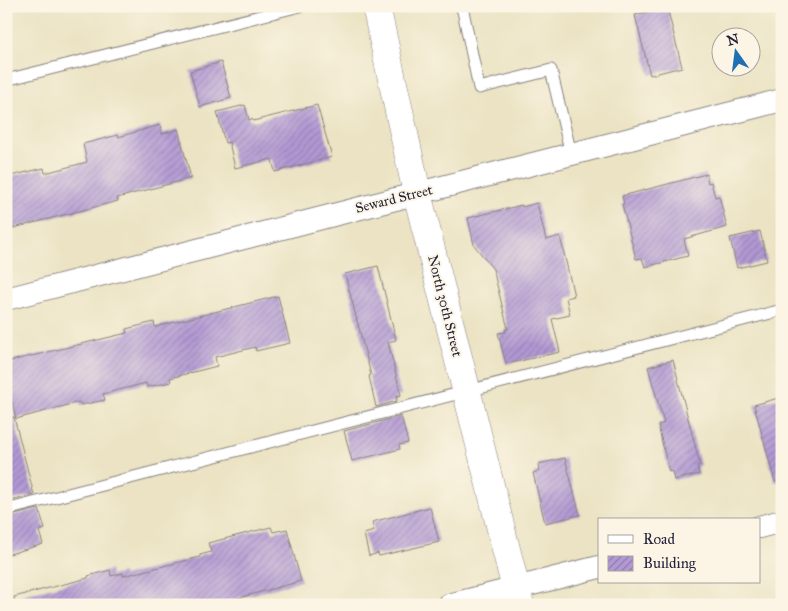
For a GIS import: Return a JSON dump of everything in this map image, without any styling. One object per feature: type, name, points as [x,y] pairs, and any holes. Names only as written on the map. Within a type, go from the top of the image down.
[{"type":"main road","name":"North 30th Street","points":[[384,8],[417,193],[518,596]]},
{"type":"street","name":"Seward Street","points":[[6,299],[782,100]]},
{"type":"street","points":[[760,527],[782,521]]},
{"type":"street","points":[[449,605],[518,596],[598,567]]},
{"type":"lane","points":[[6,80],[300,6]]},
{"type":"lane","points":[[460,6],[463,11],[478,88],[551,70],[571,154]]},
{"type":"lane","points":[[6,510],[782,310]]},
{"type":"building","points":[[667,7],[682,67],[650,75],[635,15]]},
{"type":"building","points":[[221,62],[231,98],[200,107],[190,71]]},
{"type":"building","points":[[245,105],[249,120],[252,119],[253,121],[317,105],[332,157],[275,172],[272,159],[235,168],[229,142],[225,143],[217,112]]},
{"type":"building","points":[[160,125],[162,134],[178,129],[191,178],[117,198],[118,201],[6,230],[6,177],[44,168],[45,173],[87,162],[83,144],[118,135],[118,137]]},
{"type":"building","points":[[706,174],[708,183],[711,182],[715,197],[719,196],[727,227],[684,239],[688,256],[645,267],[642,258],[636,259],[622,204],[624,204],[622,196]]},
{"type":"building","points":[[537,203],[546,240],[560,236],[574,296],[566,298],[570,315],[552,319],[560,352],[506,364],[498,333],[506,332],[505,329],[508,329],[493,269],[474,245],[468,218]]},
{"type":"building","points":[[760,231],[767,261],[737,268],[730,238]]},
{"type":"building","points":[[378,266],[396,340],[388,342],[401,395],[396,396],[397,401],[376,407],[369,376],[371,375],[345,274]]},
{"type":"building","points":[[278,296],[290,343],[256,351],[255,347],[215,357],[217,366],[170,378],[171,382],[147,387],[146,383],[103,394],[105,400],[81,405],[79,402],[16,419],[6,379],[6,362],[127,333],[126,329],[154,322],[155,327]]},
{"type":"building","points":[[673,360],[700,465],[697,466],[699,474],[674,480],[672,471],[669,472],[658,425],[664,423],[648,367]]},
{"type":"building","points":[[782,397],[782,481],[775,482],[754,405]]},
{"type":"building","points":[[401,416],[408,443],[399,445],[400,449],[352,461],[344,431]]},
{"type":"building","points":[[14,417],[34,495],[6,502],[6,418]]},
{"type":"building","points":[[565,458],[580,515],[545,523],[533,473],[539,471],[538,464]]},
{"type":"building","points":[[430,507],[439,542],[379,556],[378,553],[369,556],[364,534],[374,531],[372,522]]},
{"type":"building","points":[[39,509],[45,529],[39,531],[43,544],[6,555],[6,517]]},
{"type":"building","points":[[271,527],[273,532],[287,529],[301,581],[213,605],[15,605],[14,597],[88,578],[88,576],[110,570],[111,576],[123,573],[123,576],[200,557],[200,555],[211,552],[208,543]]}]
